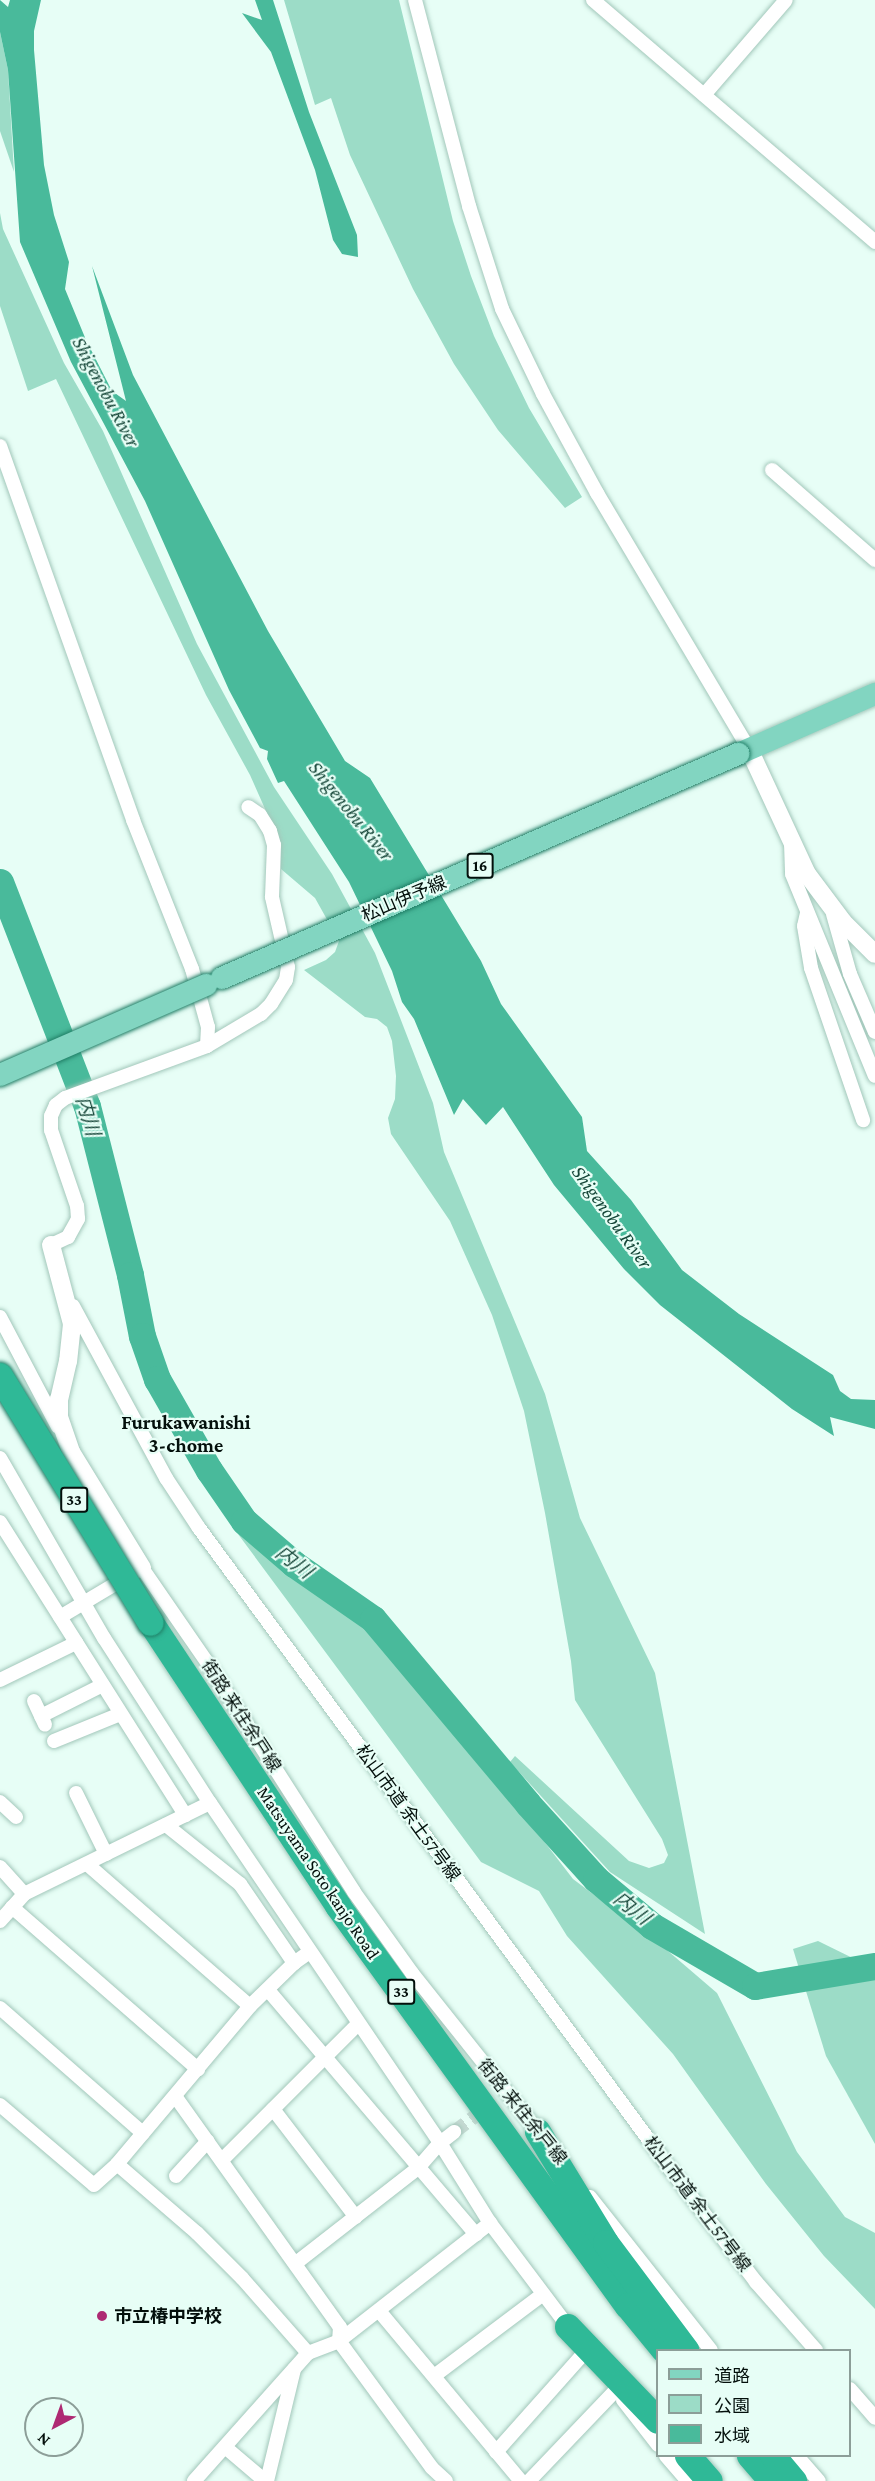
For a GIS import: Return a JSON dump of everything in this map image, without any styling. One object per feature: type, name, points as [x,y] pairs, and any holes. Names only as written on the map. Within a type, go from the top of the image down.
[{"type":"highway","name":"Matsuyama Soto kanjo Road","points":[[0,1376],[151,1623],[338,1906],[621,2296],[663,2349]]},
{"type":"highway","points":[[538,2132],[606,2243],[685,2349]]},
{"type":"highway","points":[[568,2328],[656,2420]]},
{"type":"highway","points":[[689,2457],[710,2481]]},
{"type":"highway","points":[[764,2467],[794,2481]]},
{"type":"main road","name":"松山伊予線","points":[[0,1075],[875,694]]},
{"type":"street","points":[[415,0],[468,206],[502,309],[543,394],[743,752],[807,874],[832,909],[875,954]]},
{"type":"street","points":[[593,0],[875,242]]},
{"type":"street","points":[[704,95],[786,0]]},
{"type":"street","points":[[0,446],[133,820],[192,969],[208,1027],[207,1046]]},
{"type":"street","points":[[772,470],[875,560]]},
{"type":"street","points":[[51,1245],[68,1237],[78,1219],[77,1206],[51,1130],[51,1116],[56,1105],[65,1098],[207,1046],[261,1014],[271,1004],[286,980],[288,967],[272,897],[274,845],[270,831],[260,815],[248,807]]},
{"type":"street","points":[[791,841],[792,874],[875,1076]]},
{"type":"street","points":[[832,909],[850,975],[875,1032]]},
{"type":"street","points":[[807,913],[804,926],[811,968],[863,1120]]},
{"type":"street","name":"松山市道 余土57号線","points":[[51,1245],[64,1288],[85,1331],[166,1479],[199,1528],[681,2184],[756,2282],[815,2349]]},
{"type":"street","points":[[64,1288],[72,1324],[68,1361],[59,1399],[59,1417],[71,1452]]},
{"type":"street","name":"街路 来住余戸線","points":[[0,1317],[71,1452],[142,1568],[208,1665],[354,1892],[412,1973],[710,2349]]},
{"type":"street","points":[[0,1458],[84,1603],[210,1803],[440,2143],[490,2223],[656,2444]]},
{"type":"street","points":[[0,1522],[185,1815]]},
{"type":"street","points":[[60,1617],[142,1568]]},
{"type":"street","points":[[0,1680],[75,1643]]},
{"type":"street","points":[[34,1701],[43,1720],[102,1685]]},
{"type":"street","points":[[54,1741],[120,1714]]},
{"type":"street","points":[[76,1793],[106,1854]]},
{"type":"street","points":[[0,1802],[16,1817]]},
{"type":"street","points":[[0,1921],[24,1894],[210,1803]]},
{"type":"street","points":[[166,1825],[240,1884],[294,1963]]},
{"type":"street","points":[[87,1864],[250,2006]]},
{"type":"street","points":[[0,1867],[24,1894]]},
{"type":"street","points":[[12,1907],[198,2069]]},
{"type":"street","points":[[0,2105],[94,2186],[117,2164],[250,2006],[294,1963],[310,1952]]},
{"type":"street","points":[[268,1990],[476,2234]]},
{"type":"street","points":[[0,2008],[143,2133]]},
{"type":"street","points":[[222,2160],[358,2024]]},
{"type":"street","points":[[494,2102],[507,2092]]},
{"type":"street","points":[[175,2096],[340,2327],[339,2341],[432,2468],[446,2481]]},
{"type":"street","points":[[273,2109],[356,2217]]},
{"type":"street","points":[[296,2263],[418,2168],[440,2143],[454,2132]]},
{"type":"street","points":[[176,2176],[208,2141]]},
{"type":"street","points":[[117,2164],[197,2233],[242,2278],[308,2353]]},
{"type":"street","points":[[194,2481],[308,2353],[339,2341],[380,2312],[490,2223]]},
{"type":"street","points":[[434,2376],[542,2295]]},
{"type":"street","points":[[380,2312],[521,2481]]},
{"type":"street","points":[[496,2451],[586,2352]]},
{"type":"street","points":[[225,2447],[266,2481],[295,2366]]},
{"type":"street","points":[[529,2481],[616,2390]]},
{"type":"street","points":[[851,2391],[875,2418]]},
{"type":"street","points":[[667,2457],[688,2481]]},
{"type":"street","points":[[798,2457],[819,2481]]},
{"type":"green space","points":[[284,0],[399,0],[453,221],[471,276],[494,336],[529,408],[582,497],[565,508],[498,430],[454,364],[413,289],[350,155],[331,98],[315,105]]},
{"type":"green space","points":[[0,32],[8,70],[14,172],[0,131]]},
{"type":"green space","points":[[0,213],[3,229],[64,363],[103,431],[197,644],[274,787],[332,874],[375,953],[433,1103],[444,1152],[545,1394],[580,1518],[655,1673],[705,1934],[610,1872],[510,1762],[515,1756],[629,1861],[649,1868],[664,1863],[668,1855],[662,1839],[575,1700],[571,1661],[545,1513],[524,1411],[492,1315],[450,1221],[391,1134],[388,1118],[395,1099],[396,1076],[392,1041],[387,1027],[377,1019],[365,1017],[304,970],[326,960],[335,952],[339,941],[315,898],[281,869],[281,845],[250,775],[206,695],[56,379],[28,391],[0,306]]},
{"type":"green space","points":[[235,1530],[335,1606],[370,1625],[476,1753],[573,1879],[661,1945],[717,1993],[797,2152],[845,2217],[875,2233],[875,2309],[824,2256],[766,2184],[673,2054],[567,1936],[539,1891],[481,1862]]},
{"type":"green space","points":[[818,1941],[875,1969],[875,2144],[826,2056],[793,1949]]},
{"type":"water","name":"Shigenobu River","points":[[0,0],[8,7],[10,0],[41,0],[34,31],[34,50],[44,165],[54,215],[69,262],[65,289],[86,340],[112,391],[126,401],[92,266],[133,375],[268,631],[345,761],[370,778],[481,961],[501,1004],[582,1117],[587,1151],[631,1200],[682,1270],[739,1314],[833,1375],[840,1391],[851,1399],[875,1400],[875,1429],[830,1417],[834,1436],[792,1409],[660,1305],[624,1269],[554,1185],[503,1107],[486,1125],[463,1099],[454,1115],[414,1019],[402,1002],[392,971],[349,882],[284,781],[278,783],[267,759],[268,751],[260,748],[229,690],[145,501],[71,362],[20,242],[8,70],[0,32]]},
{"type":"water","points":[[255,0],[273,0],[309,112],[357,235],[358,257],[342,254],[333,240],[315,170],[271,52],[242,13],[262,20]]},
{"type":"waterway","name":"内川","points":[[0,882],[87,1106],[130,1275],[142,1336],[157,1379],[209,1470],[244,1521],[294,1564],[373,1619],[528,1804],[596,1879],[652,1926],[755,1986],[875,1966]]},
{"type":"tunnel","points":[[454,2132],[490,2105]]},
{"type":"place","name":"市立椿中学校","points":[[102,2316]]},
{"type":"district","name":"Furukawanishi 3-chome","points":[[186,1434]]}]
